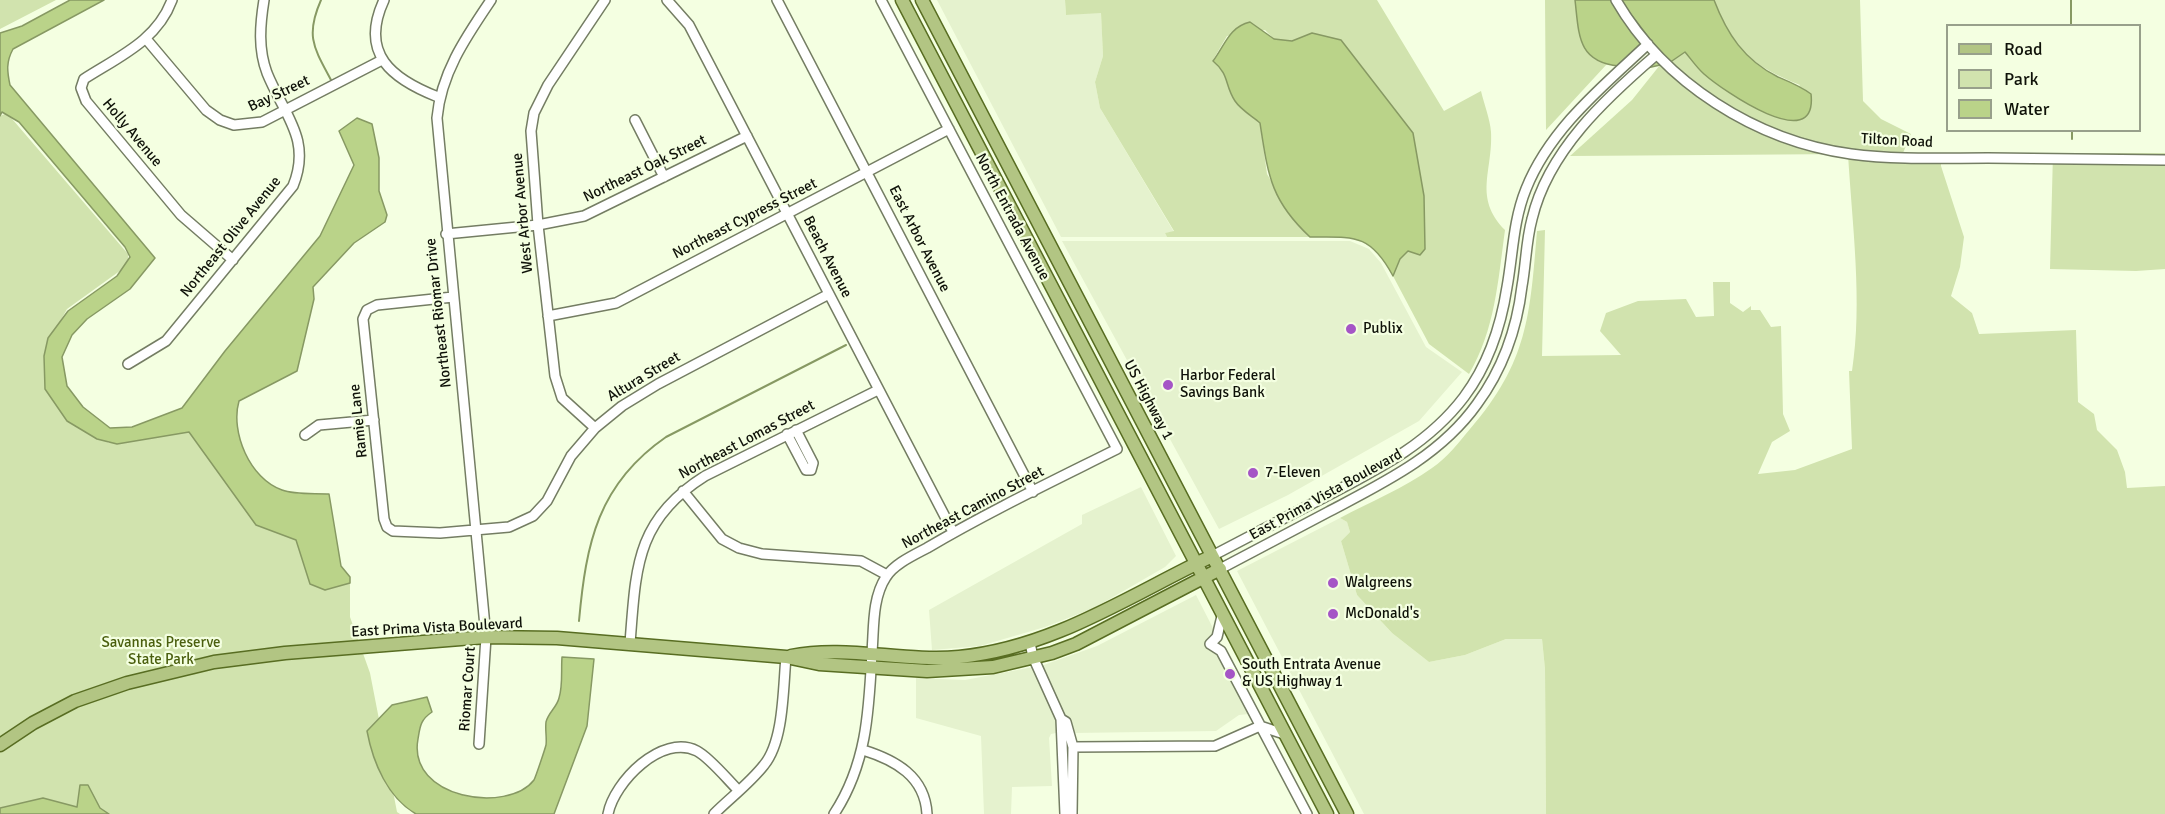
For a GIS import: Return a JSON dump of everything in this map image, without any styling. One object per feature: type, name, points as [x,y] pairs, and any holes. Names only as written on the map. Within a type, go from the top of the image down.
[{"type":"main road","points":[[902,0],[1201,578],[1327,814]]},
{"type":"main road","name":"US Highway 1","points":[[922,0],[1347,814]]},
{"type":"main road","points":[[975,140],[993,153],[1003,154]]},
{"type":"main road","points":[[989,166],[1000,169],[1018,185]]},
{"type":"main road","name":"East Prima Vista Boulevard","points":[[0,745],[33,723],[75,701],[127,683],[214,662],[285,653],[486,637],[630,643],[786,657],[819,664],[958,657],[989,653],[1030,643],[1072,628],[1212,556]]},
{"type":"main road","name":"East Prima Vista Boulevard","points":[[872,662],[927,671],[993,667],[1033,657],[1076,644],[1220,569]]},
{"type":"street","name":"Holly Avenue","points":[[172,0],[167,14],[147,39],[84,79],[81,88],[86,101],[181,215],[233,260]]},
{"type":"street","name":"Northeast Olive Avenue","points":[[128,364],[166,340],[293,186],[300,169],[301,153],[297,133],[267,72],[261,47],[260,24],[264,0]]},
{"type":"street","points":[[384,0],[378,14],[375,39],[382,60],[396,76],[410,86],[438,97]]},
{"type":"street","name":"Northeast Riomar Drive","points":[[486,637],[438,143],[438,97],[455,57],[491,0]]},
{"type":"street","name":"West Arbor Avenue","points":[[595,429],[562,398],[555,376],[538,225],[531,131],[534,112],[548,85],[605,0]]},
{"type":"street","name":"Beach Avenue","points":[[667,0],[689,25],[953,532]]},
{"type":"street","name":"East Arbor Avenue","points":[[777,0],[1033,492]]},
{"type":"street","name":"North Entrada Avenue","points":[[881,0],[1116,448]]},
{"type":"street","name":"Tilton Road","points":[[1616,0],[1656,55],[1690,85],[1752,125],[1781,137],[1828,150],[1893,158],[2165,159]]},
{"type":"street","name":"Bay Street","points":[[147,39],[206,110],[220,120],[234,125],[250,125],[285,110],[382,60]]},
{"type":"street","name":"East Prima Vista Boulevard","points":[[1212,556],[1382,467],[1412,449],[1447,418],[1476,377],[1499,327],[1518,213],[1526,190],[1555,137],[1576,112],[1648,44]]},
{"type":"street","name":"East Prima Vista Boulevard","points":[[1220,569],[1384,483],[1421,460],[1457,429],[1478,403],[1500,366],[1513,330],[1532,217],[1551,171],[1571,140],[1610,98],[1656,55]]},
{"type":"street","points":[[635,120],[664,177]]},
{"type":"street","name":"Northeast Cypress Street","points":[[548,316],[616,303],[949,129]]},
{"type":"street","name":"Northeast Oak Street","points":[[447,234],[538,225],[594,212],[747,136]]},
{"type":"street","points":[[1518,213],[1532,217]]},
{"type":"street","name":"Altura Street","points":[[476,531],[509,528],[533,516],[547,501],[571,456],[595,429],[622,406],[658,384],[829,294]]},
{"type":"street","name":"Ramie Lane","points":[[453,297],[377,305],[367,310],[363,319],[383,513],[387,527],[405,532],[476,531]]},
{"type":"street","name":"Northeast Lomas Street","points":[[630,643],[636,570],[639,560],[653,524],[683,491],[705,476],[878,390]]},
{"type":"street","points":[[305,435],[319,425],[374,420]]},
{"type":"street","name":"Northeast Camino Street","points":[[887,575],[908,559],[953,532],[1116,448]]},
{"type":"street","points":[[683,491],[722,540],[739,548],[762,554],[861,561],[887,575],[879,593],[875,614],[863,750],[855,776],[834,814]]},
{"type":"street","points":[[1222,616],[1217,637],[1210,644],[1221,651],[1307,814]]},
{"type":"street","name":"Riomar Court","points":[[479,744],[486,637]]},
{"type":"street","points":[[1030,643],[1033,657],[1061,719],[1065,814]]},
{"type":"street","points":[[714,814],[765,765],[773,747],[780,720],[786,657]]},
{"type":"street","points":[[1061,719],[1066,722],[1072,747],[1072,814]]},
{"type":"street","points":[[1072,747],[1215,746],[1260,726],[1284,734]]},
{"type":"street","points":[[608,814],[610,805],[640,766],[657,752],[678,747],[697,751],[738,790]]},
{"type":"street","points":[[863,750],[884,756],[908,771],[923,796],[927,814]]},
{"type":"shaded area","points":[[937,0],[1065,0],[1066,15],[1101,12],[1103,56],[1095,82],[1100,108],[1174,232],[1165,233],[1167,237],[1061,237]]},
{"type":"shaded area","points":[[1062,241],[1350,241],[1369,249],[1381,263],[1426,347],[1462,372],[1419,421],[1288,495],[1219,529]]},
{"type":"shaded area","points":[[1141,487],[1176,556],[1165,567],[1094,608],[1045,627],[980,646],[932,650],[929,610],[1082,524],[1082,515]]},
{"type":"shaded area","points":[[1340,518],[1347,522],[1350,532],[1341,541],[1357,595],[1392,633],[1429,662],[1465,655],[1506,639],[1542,639],[1545,669],[1546,814],[1364,814],[1237,571]]},
{"type":"shaded area","points":[[1196,595],[1215,632],[1206,647],[1218,654],[1249,714],[1239,715],[1216,731],[1073,733],[1041,666],[1097,646]]},
{"type":"shaded area","points":[[1033,667],[1057,719],[1056,733],[1051,734],[1049,738],[1052,786],[1012,787],[1011,814],[984,814],[981,736],[916,718],[916,678],[965,680]]},
{"type":"green space","points":[[0,0],[56,0],[0,29]]},
{"type":"green space","points":[[1065,0],[1377,0],[1444,111],[1481,91],[1491,132],[1487,195],[1495,218],[1505,230],[1490,323],[1478,357],[1469,374],[1429,344],[1393,276],[1400,259],[1408,251],[1424,196],[1413,133],[1341,40],[1312,33],[1292,41],[1274,39],[1265,30],[1227,36],[1213,60],[1225,75],[1235,101],[1260,123],[1267,174],[1298,226],[1310,237],[1167,237],[1165,233],[1174,231],[1100,108],[1095,82],[1103,56],[1101,13],[1066,15]]},
{"type":"green space","points":[[1545,0],[1575,0],[1584,48],[1597,61],[1607,64],[1546,130]]},
{"type":"green space","points":[[1714,0],[1860,0],[1863,101],[1881,119],[1911,134],[1903,153],[1941,153],[1941,166],[1964,237],[1960,267],[1951,296],[1972,313],[1979,334],[2076,330],[2078,402],[2094,414],[2097,430],[2117,450],[2125,472],[2127,488],[2165,486],[2165,814],[1546,814],[1545,669],[1542,639],[1506,639],[1465,655],[1429,662],[1392,633],[1357,595],[1341,541],[1350,532],[1347,522],[1340,518],[1410,482],[1437,464],[1448,455],[1489,405],[1504,382],[1523,336],[1532,288],[1537,231],[1545,230],[1542,356],[1621,355],[1600,331],[1606,313],[1638,301],[1686,299],[1696,317],[1714,316],[1713,282],[1730,282],[1730,303],[1743,312],[1751,306],[1751,310],[1760,310],[1771,327],[1781,326],[1783,414],[1790,431],[1772,442],[1758,474],[1795,470],[1852,449],[1849,371],[1852,371],[1855,345],[1857,291],[1848,154],[1570,156],[1632,100],[1660,65],[1669,63],[1685,52],[1726,89],[1774,117],[1800,85],[1769,70],[1746,53],[1728,31]]},
{"type":"green space","name":"Savannas Preserve State Park","points":[[7,113],[128,254],[128,265],[67,309],[47,345],[73,420],[109,443],[191,429],[297,533],[315,585],[350,583],[350,617],[370,673],[397,812],[400,814],[0,814],[0,116]]},
{"type":"green space","points":[[2053,153],[2165,153],[2165,269],[2136,271],[2050,269]]},
{"type":"water","points":[[70,0],[104,0],[13,49],[8,62],[8,71],[10,85],[155,258],[130,289],[87,319],[72,335],[62,357],[67,386],[83,407],[110,428],[132,427],[182,408],[225,351],[320,236],[354,165],[339,131],[357,118],[372,124],[379,158],[379,191],[387,215],[385,222],[354,243],[313,287],[314,299],[297,371],[239,401],[237,413],[240,440],[252,465],[261,476],[287,492],[329,494],[341,566],[350,577],[350,583],[325,590],[310,584],[296,540],[256,525],[189,432],[117,444],[97,439],[67,421],[45,389],[44,356],[48,338],[68,311],[117,276],[130,257],[125,247],[19,122],[2,112],[0,116],[0,33],[22,26]]},
{"type":"water","points":[[1575,0],[1611,0],[1643,44],[1619,66],[1595,59],[1583,44]]},
{"type":"water","points":[[1620,0],[1714,0],[1731,35],[1755,63],[1811,94],[1809,112],[1800,120],[1785,120],[1767,114],[1714,82],[1701,72],[1685,52],[1669,63],[1647,68],[1662,55]]},
{"type":"water","points":[[1250,22],[1274,39],[1292,41],[1312,33],[1341,40],[1413,133],[1424,196],[1425,249],[1420,255],[1408,251],[1400,259],[1393,276],[1377,252],[1368,245],[1350,238],[1310,237],[1286,211],[1269,172],[1260,123],[1235,101],[1225,75],[1213,61],[1232,32]]},
{"type":"water","points":[[562,657],[594,659],[587,726],[554,814],[416,814],[397,799],[378,767],[367,731],[392,705],[427,697],[432,712],[423,721],[418,739],[419,759],[428,776],[443,787],[462,795],[483,798],[503,796],[521,790],[534,780],[546,745],[546,722],[560,693]]},
{"type":"water","points":[[80,785],[88,785],[100,808],[109,814],[0,814],[0,808],[43,798],[77,807]]},
{"type":"waterway","points":[[321,0],[313,23],[314,42],[331,80]]},
{"type":"waterway","points":[[2071,0],[2071,24]]},
{"type":"waterway","points":[[2072,132],[2072,139]]},
{"type":"waterway","points":[[579,621],[586,566],[600,517],[610,495],[643,455],[666,437],[846,345]]},
{"type":"place","name":"Publix","points":[[1351,329]]},
{"type":"place","name":"Harbor Federal Savings Bank","points":[[1168,385]]},
{"type":"place","name":"7-Eleven","points":[[1253,473]]},
{"type":"place","name":"Walgreens","points":[[1333,583]]},
{"type":"place","name":"McDonald's","points":[[1333,614]]},
{"type":"place","name":"South Entrata Avenue & US Highway 1","points":[[1230,674]]}]
